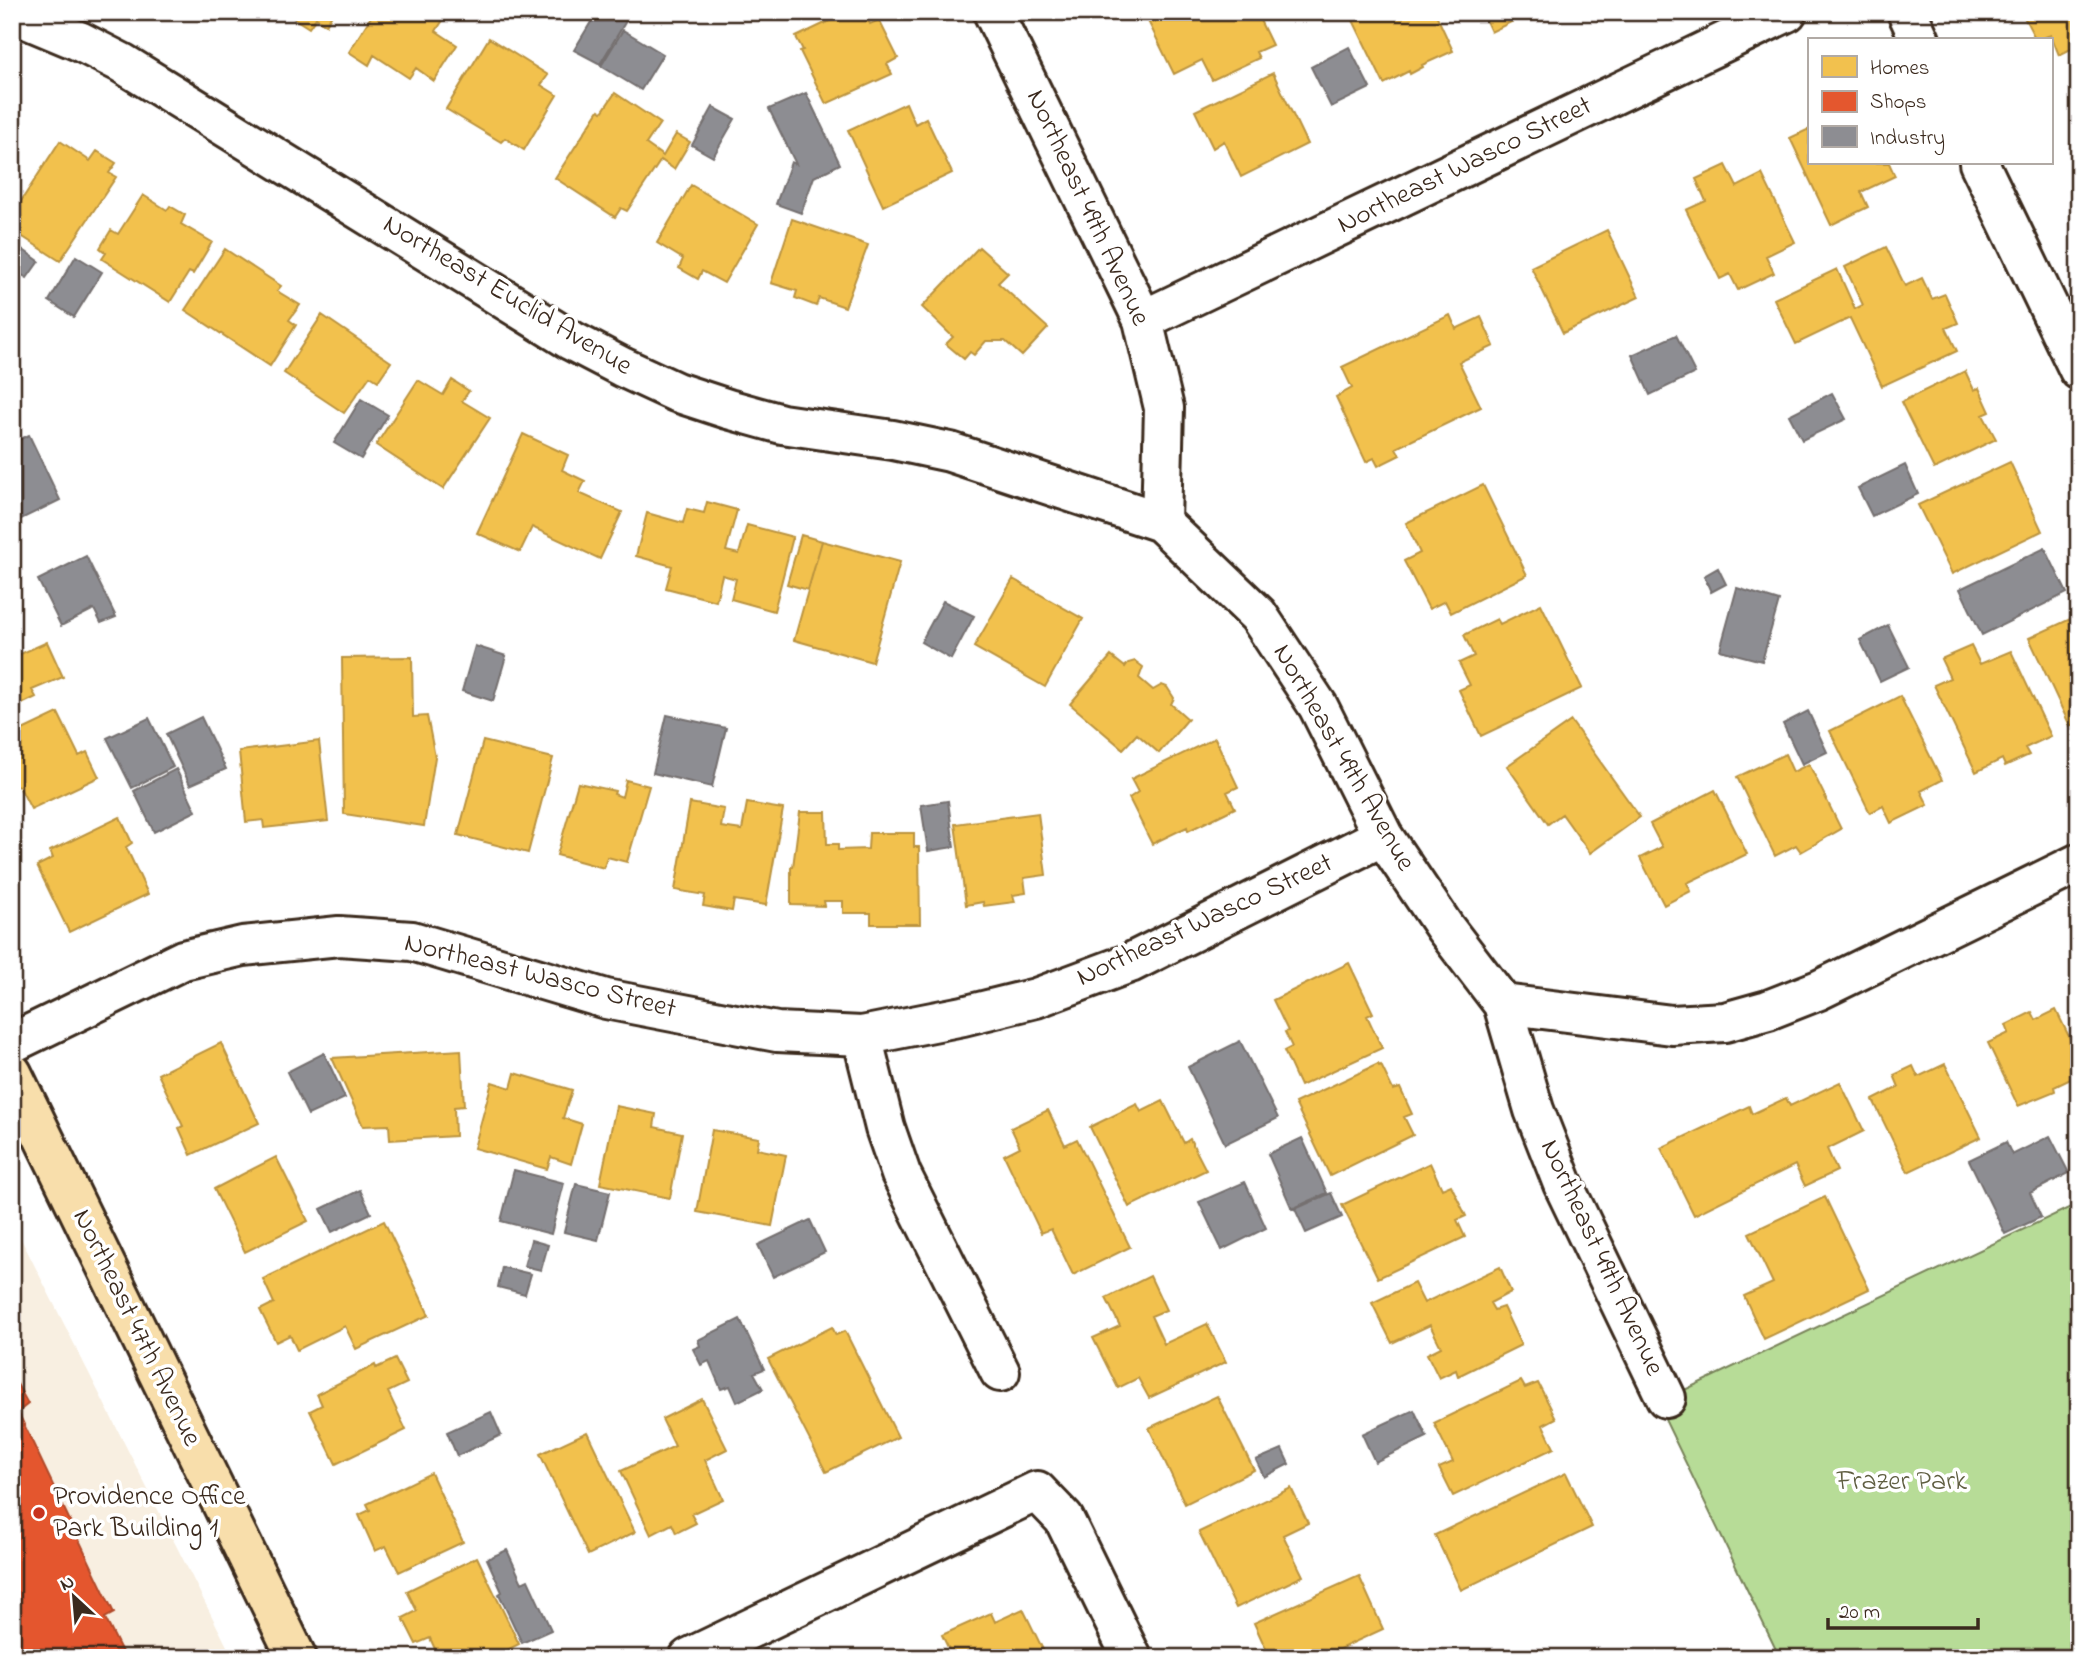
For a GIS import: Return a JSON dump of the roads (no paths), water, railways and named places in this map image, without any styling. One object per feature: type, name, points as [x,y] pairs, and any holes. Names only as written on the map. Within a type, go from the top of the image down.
[{"type":"main road","name":"Northeast 47th Avenue","points":[[12,1073],[297,1658]]},
{"type":"street","name":"Northeast 49th Avenue","points":[[992,12],[1143,320],[1164,408],[1161,522],[1258,615],[1280,646],[1318,706],[1382,836],[1445,928],[1503,1004],[1534,1110],[1563,1184],[1666,1398]]},
{"type":"street","name":"Northeast Wasco Street","points":[[1143,320],[1787,12]]},
{"type":"street","points":[[1906,12],[1919,38]]},
{"type":"street","name":"Northeast Euclid Avenue","points":[[12,13],[79,41],[122,63],[572,341],[676,391],[782,424],[893,440],[950,452],[1161,522]]},
{"type":"street","points":[[1979,164],[2079,370]]},
{"type":"street","name":"Northeast Wasco Street","points":[[12,1043],[183,960],[243,946],[339,936],[411,941],[619,1002],[777,1032],[862,1037],[1036,998],[1130,963],[1382,836]]},
{"type":"street","points":[[1503,1004],[1672,1025],[1725,1022],[1768,1010],[1819,990],[2079,863]]},
{"type":"street","points":[[862,1037],[885,1128],[901,1174],[1000,1372]]},
{"type":"street","points":[[689,1658],[1037,1491],[1064,1519],[1132,1658]]},
{"type":"place","name":"Providence Office Park Building 1","points":[[39,1513]]},
{"type":"park label","name":"Frazer Park","points":[[1902,1482]]}]
